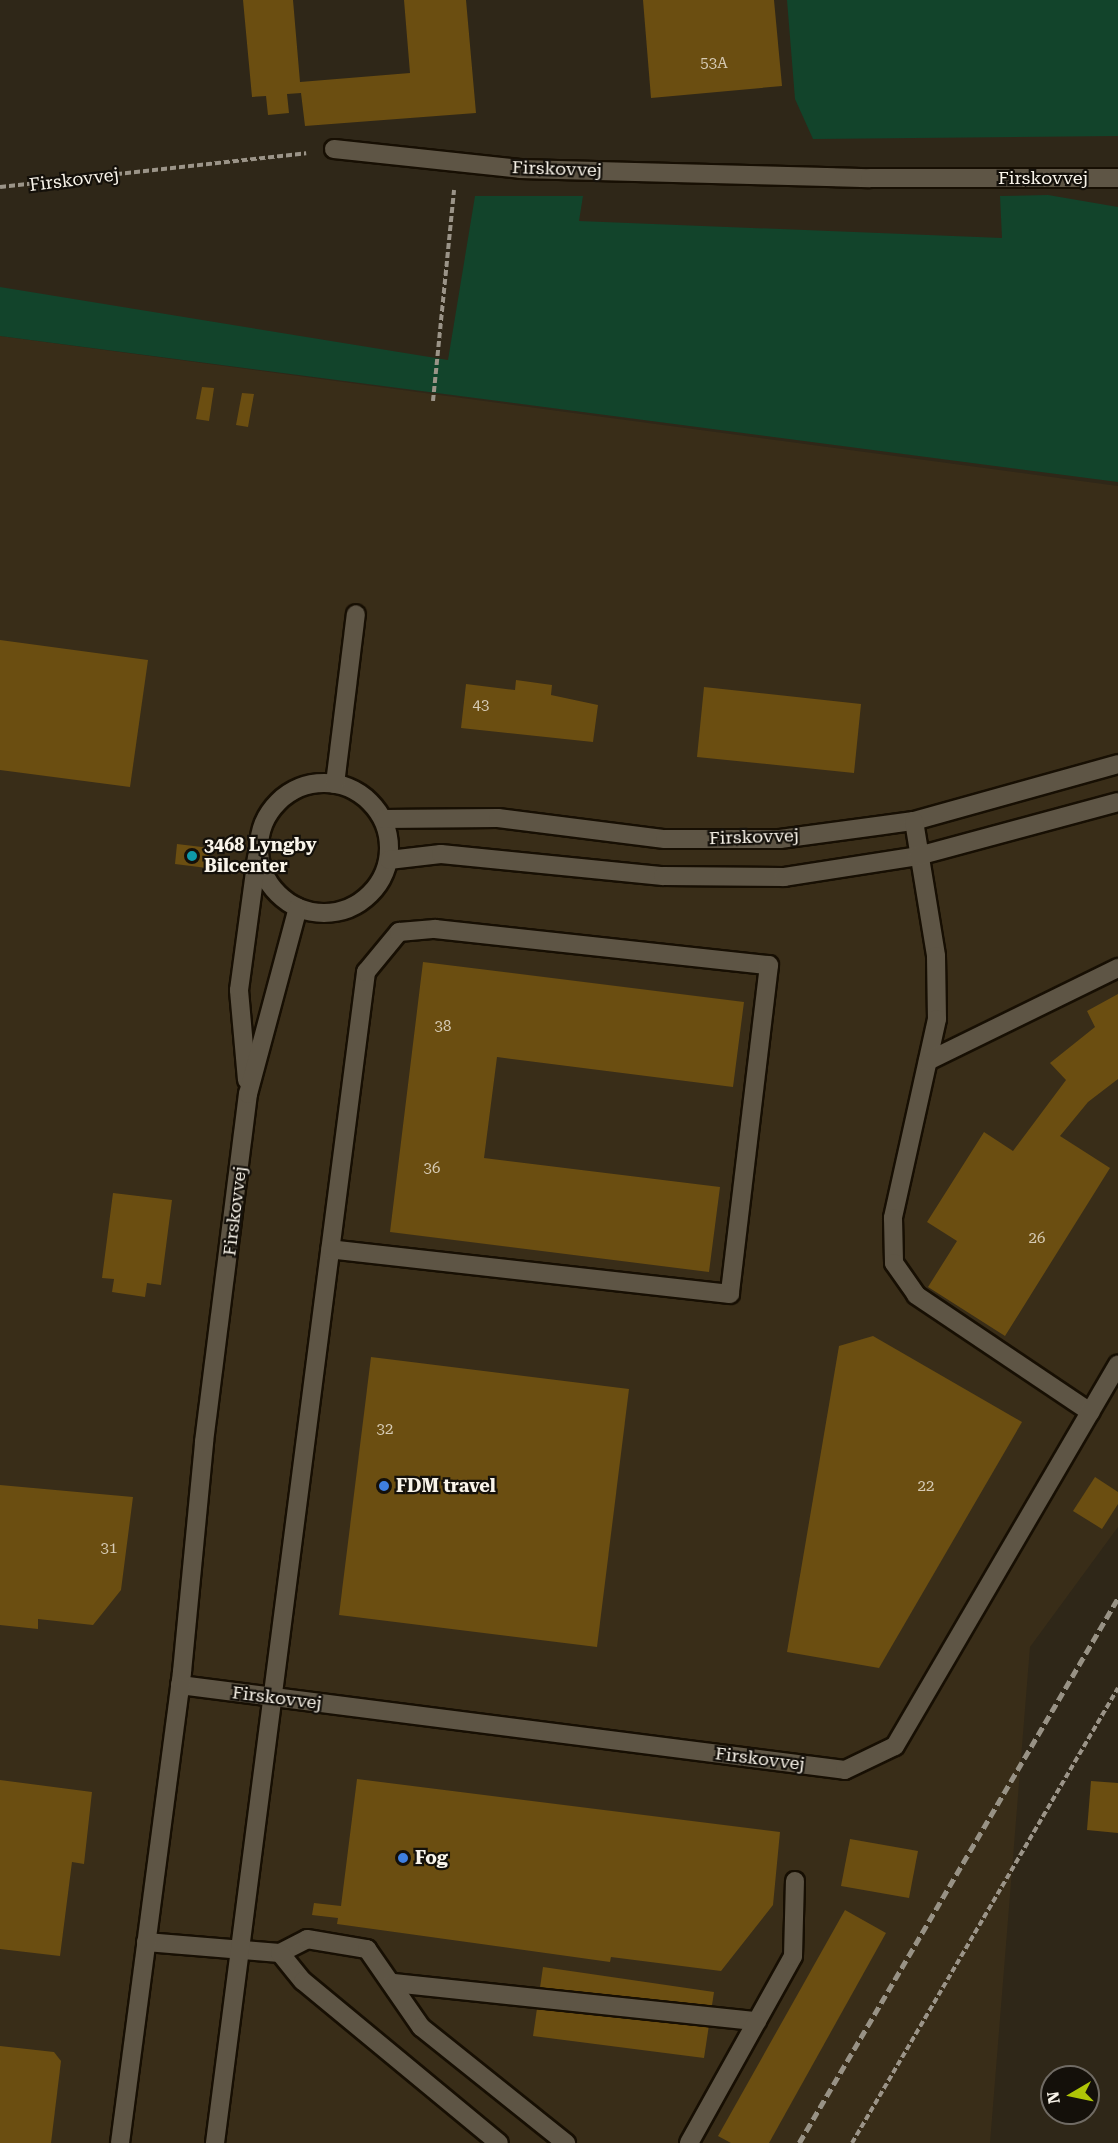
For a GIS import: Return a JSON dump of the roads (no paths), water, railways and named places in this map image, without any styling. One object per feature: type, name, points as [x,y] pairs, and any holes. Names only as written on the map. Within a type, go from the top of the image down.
[{"type":"street","name":"Firskovvej","points":[[334,149],[520,169],[870,178],[1118,178]]},
{"type":"street","points":[[335,784],[356,614]]},
{"type":"street","name":"Firskovvej","points":[[383,819],[498,818],[665,839],[780,839],[914,821],[1118,764]]},
{"type":"street","points":[[311,784],[335,784],[371,802],[383,819],[389,860],[383,879],[355,906],[317,913],[298,908],[269,883],[259,846],[268,816],[289,793],[311,784]]},
{"type":"street","name":"Firskovvej","points":[[389,860],[441,854],[663,876],[784,877],[918,856],[1118,802]]},
{"type":"street","points":[[914,821],[936,956],[937,1019],[893,1218],[894,1263],[916,1295],[1090,1412]]},
{"type":"street","name":"Firskovvej","points":[[248,1094],[239,990],[259,846]]},
{"type":"street","name":"Firskovvej","points":[[120,2143],[180,1685],[204,1442],[248,1094],[298,908]]},
{"type":"street","points":[[215,2143],[366,972],[399,932],[435,929],[769,965],[730,1294],[331,1249]]},
{"type":"street","points":[[928,1061],[1118,968]]},
{"type":"street","name":"Firskovvej","points":[[180,1685],[845,1770],[895,1746],[1118,1364]]},
{"type":"street","points":[[689,2143],[793,1956],[795,1881]]},
{"type":"street","points":[[146,1942],[280,1953],[307,1939],[367,1949],[422,2027],[566,2143]]},
{"type":"street","points":[[280,1953],[303,1981],[499,2143]]},
{"type":"street","points":[[393,1983],[757,2021]]},
{"type":"railway","points":[[799,2143],[1118,1598]]},
{"type":"place","name":"3468 Lyngby Bilcenter","points":[[192,856]]},
{"type":"place","name":"FDM travel","points":[[384,1486]]},
{"type":"place","name":"Fog","points":[[403,1858]]}]
